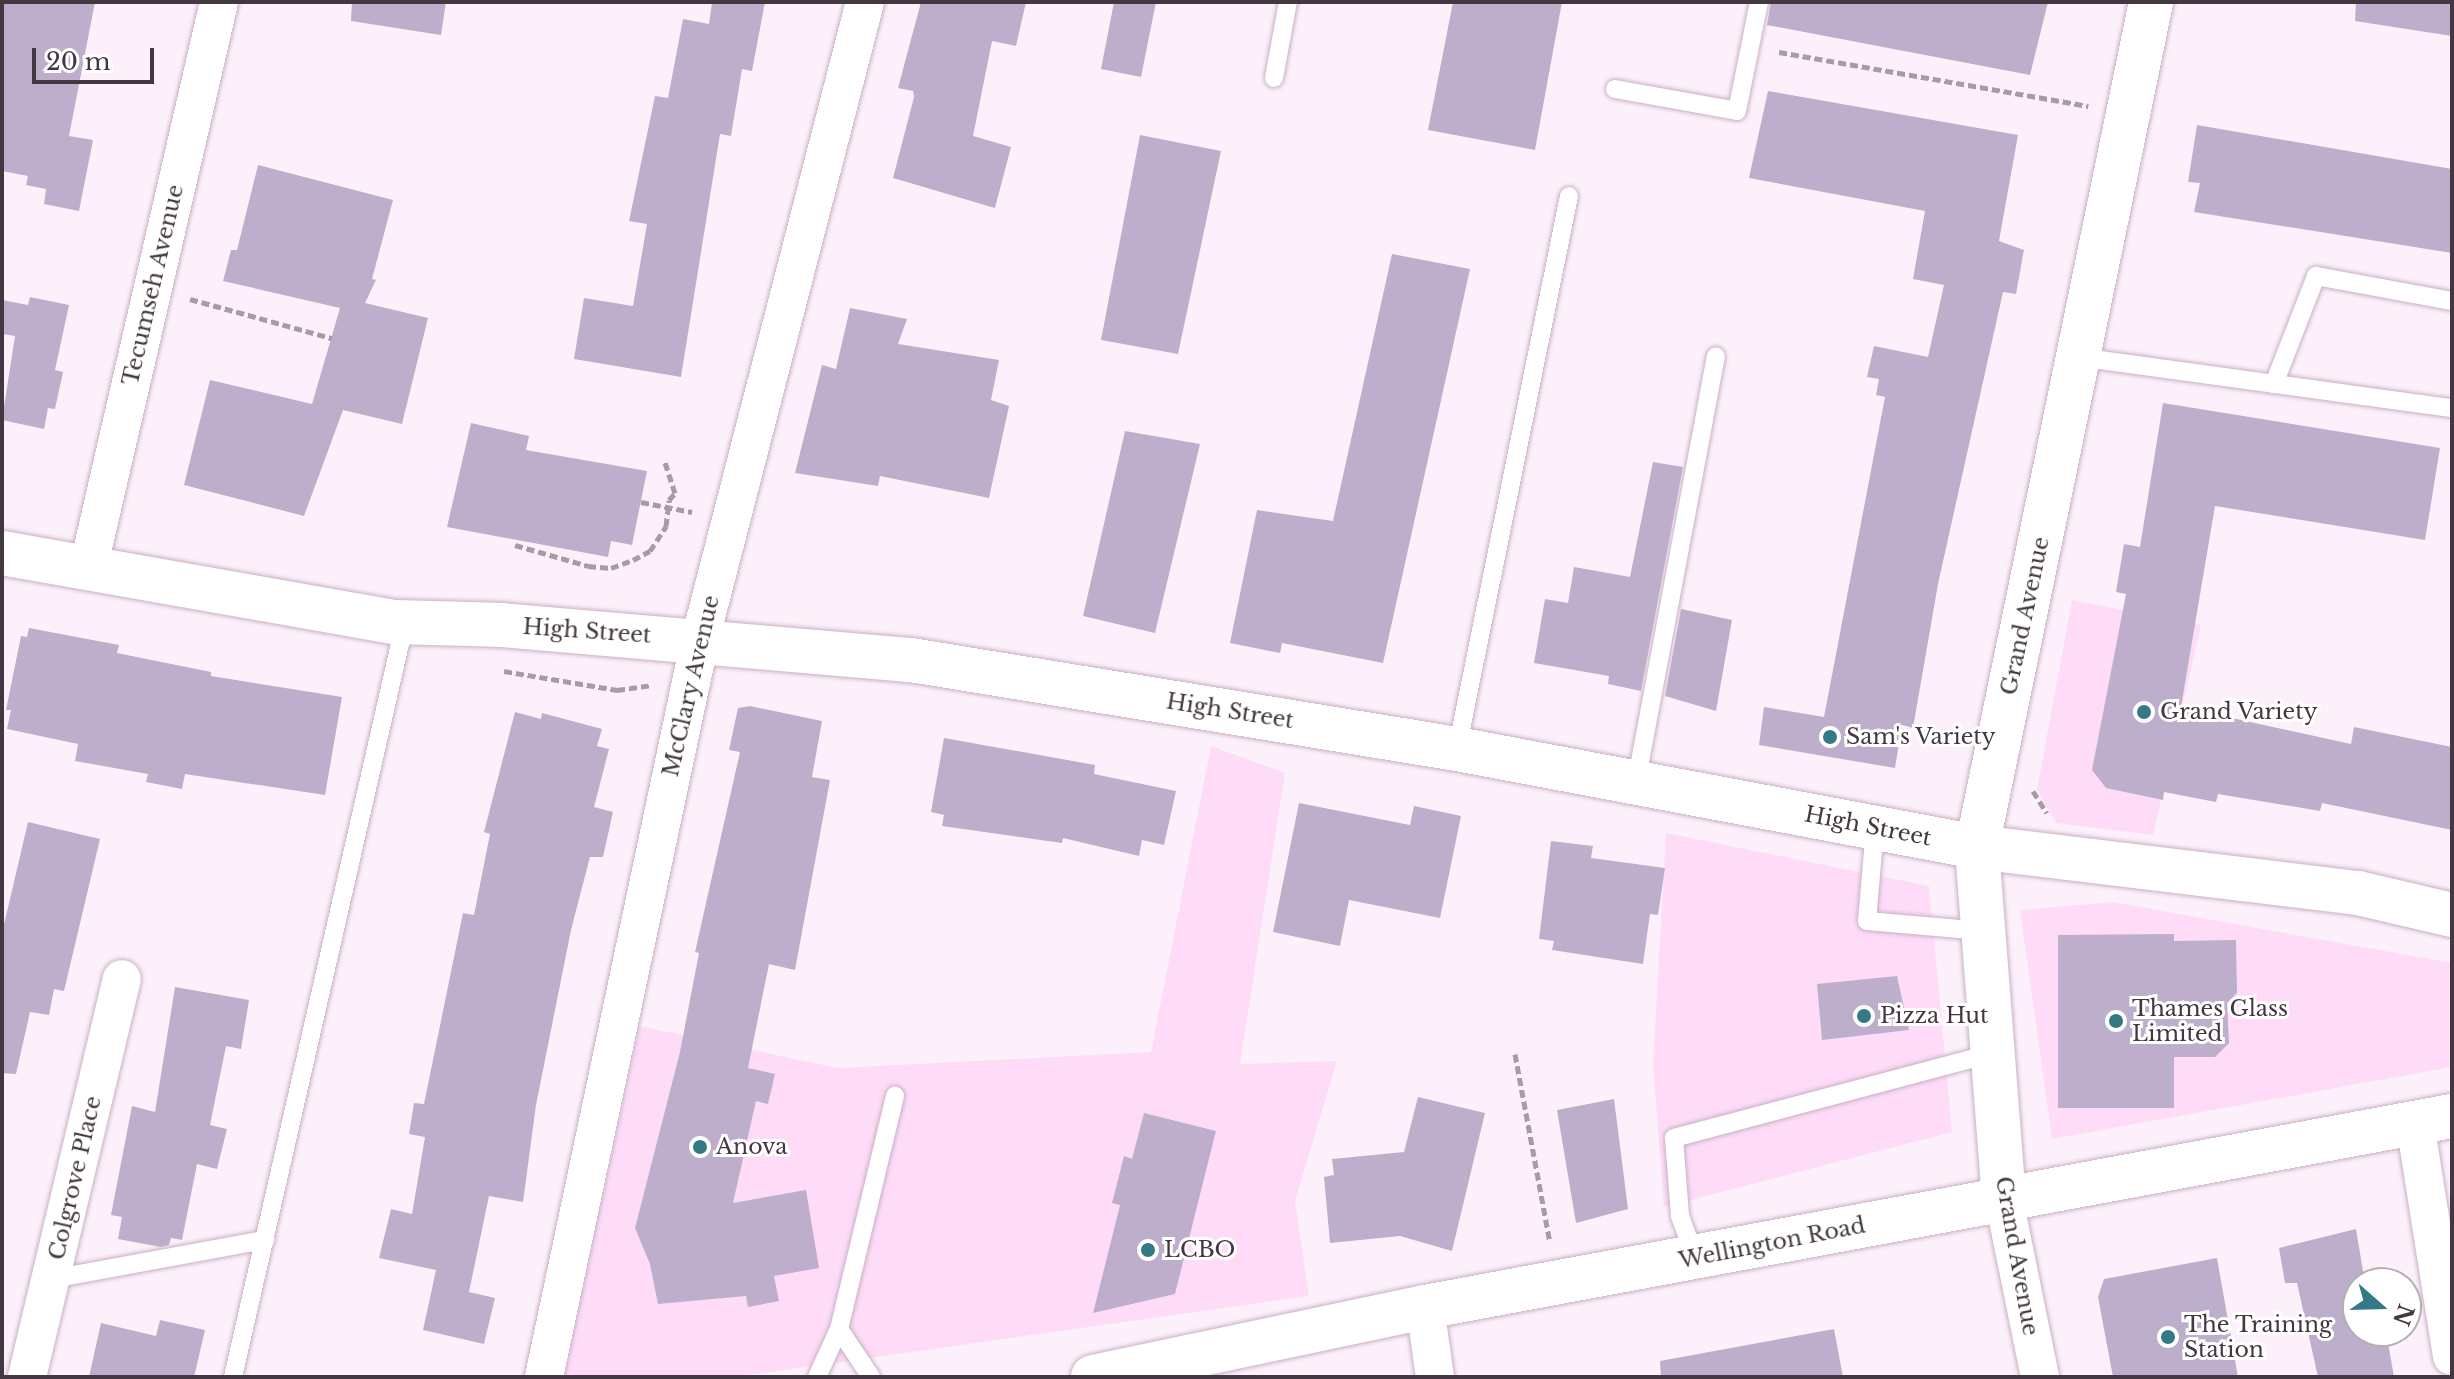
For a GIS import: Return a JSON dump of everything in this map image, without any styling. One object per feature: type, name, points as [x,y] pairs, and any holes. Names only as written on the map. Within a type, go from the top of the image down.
[{"type":"street","name":"Tecumseh Avenue","points":[[88,569],[219,2]]},
{"type":"street","name":"McClary Avenue","points":[[544,1377],[700,640],[865,2]]},
{"type":"street","name":"Grand Avenue","points":[[2040,1377],[2004,1200],[1977,847],[2151,2]]},
{"type":"street","name":"High Street","points":[[2,553],[405,622],[700,640],[911,660],[1457,749],[1977,847],[2358,893],[2452,915]]},
{"type":"street","name":"Colgrove Place","points":[[27,1377],[122,979]]},
{"type":"street","name":"Wellington Road","points":[[1093,1377],[1425,1307],[2434,1120]]},
{"type":"street","points":[[2434,1120],[2452,1356]]},
{"type":"street","points":[[1425,1307],[1435,1377]]},
{"type":"lane","points":[[1274,78],[1288,2]]},
{"type":"lane","points":[[1615,89],[1737,111],[1759,2]]},
{"type":"lane","points":[[1457,749],[1569,196]]},
{"type":"lane","points":[[2274,384],[2316,276],[2452,301]]},
{"type":"lane","points":[[1636,783],[1716,356]]},
{"type":"lane","points":[[2078,357],[2452,408]]},
{"type":"lane","points":[[233,1377],[405,622]]},
{"type":"lane","points":[[1875,828],[1867,921],[1983,931]]},
{"type":"lane","points":[[1695,1257],[1680,1216],[1674,1138],[1993,1053]]},
{"type":"lane","points":[[817,1377],[839,1329],[895,1096]]},
{"type":"lane","points":[[52,1279],[265,1240]]},
{"type":"lane","points":[[839,1329],[871,1377]]},
{"type":"path","points":[[1749,47],[2128,113]]},
{"type":"path","points":[[151,289],[332,338]]},
{"type":"path","points":[[515,545],[611,568],[650,551],[666,526],[667,508],[675,493],[665,462]]},
{"type":"path","points":[[641,502],[697,513]]},
{"type":"path","points":[[491,669],[617,690],[662,684]]},
{"type":"path","points":[[2025,780],[2051,819]]},
{"type":"path","points":[[1515,1054],[1550,1243]]},
{"type":"shaded area","points":[[2072,600],[2201,625],[2153,835],[2056,823],[2037,790]]},
{"type":"shaded area","points":[[1211,746],[1285,773],[1240,1064],[1337,1061],[1295,1201],[1309,1296],[735,1377],[564,1377],[640,1026],[838,1068],[1151,1052]]},
{"type":"shaded area","points":[[1666,833],[1929,886],[1952,1132],[1664,1207],[1653,1065]]},
{"type":"shaded area","points":[[2113,902],[2452,963],[2452,1067],[2052,1139],[2020,910]]},
{"type":"building","points":[[2,2],[95,2],[69,136],[93,140],[79,211],[44,204],[46,189],[26,185],[28,176],[2,171]]},
{"type":"building","points":[[352,2],[446,2],[441,35],[351,21]]},
{"type":"building","points":[[712,2],[765,2],[752,71],[742,69],[731,136],[720,134],[681,377],[574,359],[584,298],[633,306],[647,224],[629,221],[655,96],[668,98],[683,19],[709,24]]},
{"type":"building","points":[[921,2],[1026,2],[1016,46],[992,41],[973,136],[1011,147],[995,208],[893,178],[914,97],[913,91],[898,88]]},
{"type":"building","points":[[1114,2],[1156,2],[1141,77],[1101,69]]},
{"type":"building","points":[[1453,2],[1562,2],[1535,150],[1428,130]]},
{"type":"building","points":[[1771,2],[2048,2],[2030,75],[1767,25]]},
{"type":"building","points":[[2356,2],[2452,2],[2452,36],[2355,21]]},
{"type":"building","points":[[1768,91],[2018,135],[1999,241],[2024,250],[2016,294],[2003,292],[1938,584],[1913,728],[1902,725],[1895,768],[1759,745],[1764,707],[1824,717],[1885,397],[1876,395],[1879,379],[1867,377],[1874,346],[1928,357],[1944,285],[1913,279],[1925,211],[1749,178]]},
{"type":"building","points":[[2197,125],[2452,169],[2452,253],[2194,212],[2200,183],[2188,182]]},
{"type":"building","points":[[1140,135],[1221,151],[1178,354],[1101,340]]},
{"type":"building","points":[[258,165],[393,200],[372,279],[376,280],[365,303],[428,318],[402,424],[343,410],[304,516],[184,485],[210,380],[312,404],[340,308],[223,281],[231,250],[237,250]]},
{"type":"building","points":[[1392,254],[1470,269],[1383,663],[1282,643],[1280,653],[1230,643],[1257,510],[1333,521]]},
{"type":"building","points":[[30,297],[69,305],[55,370],[63,372],[55,409],[48,408],[44,429],[2,420],[15,336],[2,334],[2,300],[28,305]]},
{"type":"building","points":[[850,308],[907,319],[898,344],[999,360],[991,400],[1009,406],[989,498],[880,476],[878,486],[795,473],[822,365],[836,369]]},
{"type":"building","points":[[2163,403],[2440,448],[2425,540],[2215,506],[2181,707],[2351,744],[2354,727],[2452,747],[2452,830],[2322,803],[2320,811],[2218,794],[2216,802],[2164,792],[2163,800],[2106,788],[2092,770],[2126,594],[2116,592],[2124,544],[2140,547]]},
{"type":"building","points":[[471,423],[529,436],[526,450],[647,471],[632,545],[611,541],[608,557],[447,527]]},
{"type":"building","points":[[1125,431],[1200,444],[1155,633],[1083,616]]},
{"type":"building","points":[[1653,462],[1683,467],[1641,691],[1608,684],[1609,676],[1534,663],[1545,599],[1568,603],[1574,567],[1630,577]]},
{"type":"building","points":[[1681,609],[1732,620],[1716,711],[1665,696]]},
{"type":"building","points":[[29,628],[119,645],[117,653],[211,672],[211,676],[342,697],[325,795],[185,774],[182,789],[146,782],[148,774],[75,761],[78,744],[7,729],[11,710],[6,710],[21,636],[27,637]]},
{"type":"building","points":[[750,706],[822,721],[812,777],[830,780],[795,970],[769,964],[748,1068],[775,1074],[768,1104],[756,1101],[733,1203],[806,1190],[819,1268],[774,1276],[779,1301],[748,1307],[746,1296],[658,1304],[650,1264],[635,1228],[680,1052],[699,953],[695,952],[740,752],[729,750],[738,708]]},
{"type":"building","points":[[515,712],[541,719],[542,713],[602,729],[597,746],[609,749],[594,807],[613,812],[603,857],[590,857],[571,930],[536,1105],[523,1202],[489,1196],[469,1292],[495,1298],[484,1344],[423,1330],[436,1270],[379,1258],[391,1209],[412,1214],[425,1137],[409,1134],[414,1103],[424,1104],[463,913],[474,915],[490,834],[484,832]]},
{"type":"building","points":[[944,738],[1095,765],[1094,774],[1176,791],[1164,845],[1142,840],[1139,856],[1063,838],[1062,843],[942,826],[944,815],[931,812]]},
{"type":"building","points":[[1299,803],[1410,825],[1414,806],[1461,816],[1440,918],[1349,900],[1340,946],[1273,932]]},
{"type":"building","points":[[28,822],[100,839],[64,991],[54,989],[49,1015],[30,1012],[16,1074],[2,1073],[2,933]]},
{"type":"building","points":[[1551,841],[1593,846],[1591,858],[1665,868],[1658,915],[1650,914],[1643,964],[1552,950],[1554,941],[1539,939]]},
{"type":"building","name":"Thames Glass Limited","points":[[2174,934],[2174,941],[2236,940],[2237,993],[2227,1003],[2229,1043],[2215,1057],[2174,1057],[2174,1108],[2058,1108],[2058,935]]},
{"type":"building","name":"Pizza Hut","points":[[1897,976],[1909,1030],[1822,1040],[1817,984]]},
{"type":"building","points":[[175,987],[249,1000],[241,1049],[226,1046],[210,1125],[227,1129],[217,1169],[197,1164],[182,1240],[171,1238],[169,1245],[161,1247],[118,1239],[122,1217],[111,1215],[132,1106],[155,1112]]},
{"type":"building","points":[[1418,1097],[1485,1113],[1452,1251],[1400,1236],[1330,1243],[1324,1177],[1334,1175],[1332,1159],[1404,1152]]},
{"type":"building","points":[[1614,1099],[1628,1209],[1576,1223],[1557,1110]]},
{"type":"building","name":"LCBO","points":[[1144,1113],[1216,1131],[1175,1294],[1093,1313],[1120,1205],[1112,1203],[1124,1156],[1132,1159]]},
{"type":"building","points":[[2356,1229],[2362,1267],[2342,1267],[2342,1347],[2389,1347],[2394,1377],[2318,1377],[2297,1283],[2285,1283],[2279,1248]]},
{"type":"building","name":"The Training Station","points":[[2217,1258],[2238,1377],[2113,1377],[2098,1297],[2104,1279]]},
{"type":"building","points":[[160,1320],[205,1330],[194,1377],[89,1377],[101,1323],[156,1336]]},
{"type":"building","points":[[1834,1329],[1843,1377],[1661,1377],[1660,1361]]},
{"type":"place","name":"Grand Variety","points":[[2144,712]]},
{"type":"place","name":"Sam's Variety","points":[[1830,737]]},
{"type":"place","name":"Pizza Hut","points":[[1864,1016]]},
{"type":"place","name":"Thames Glass Limited","points":[[2116,1021]]},
{"type":"place","name":"Anova","points":[[700,1147]]},
{"type":"place","name":"LCBO","points":[[1148,1250]]},
{"type":"place","name":"The Training Station","points":[[2168,1337]]}]
